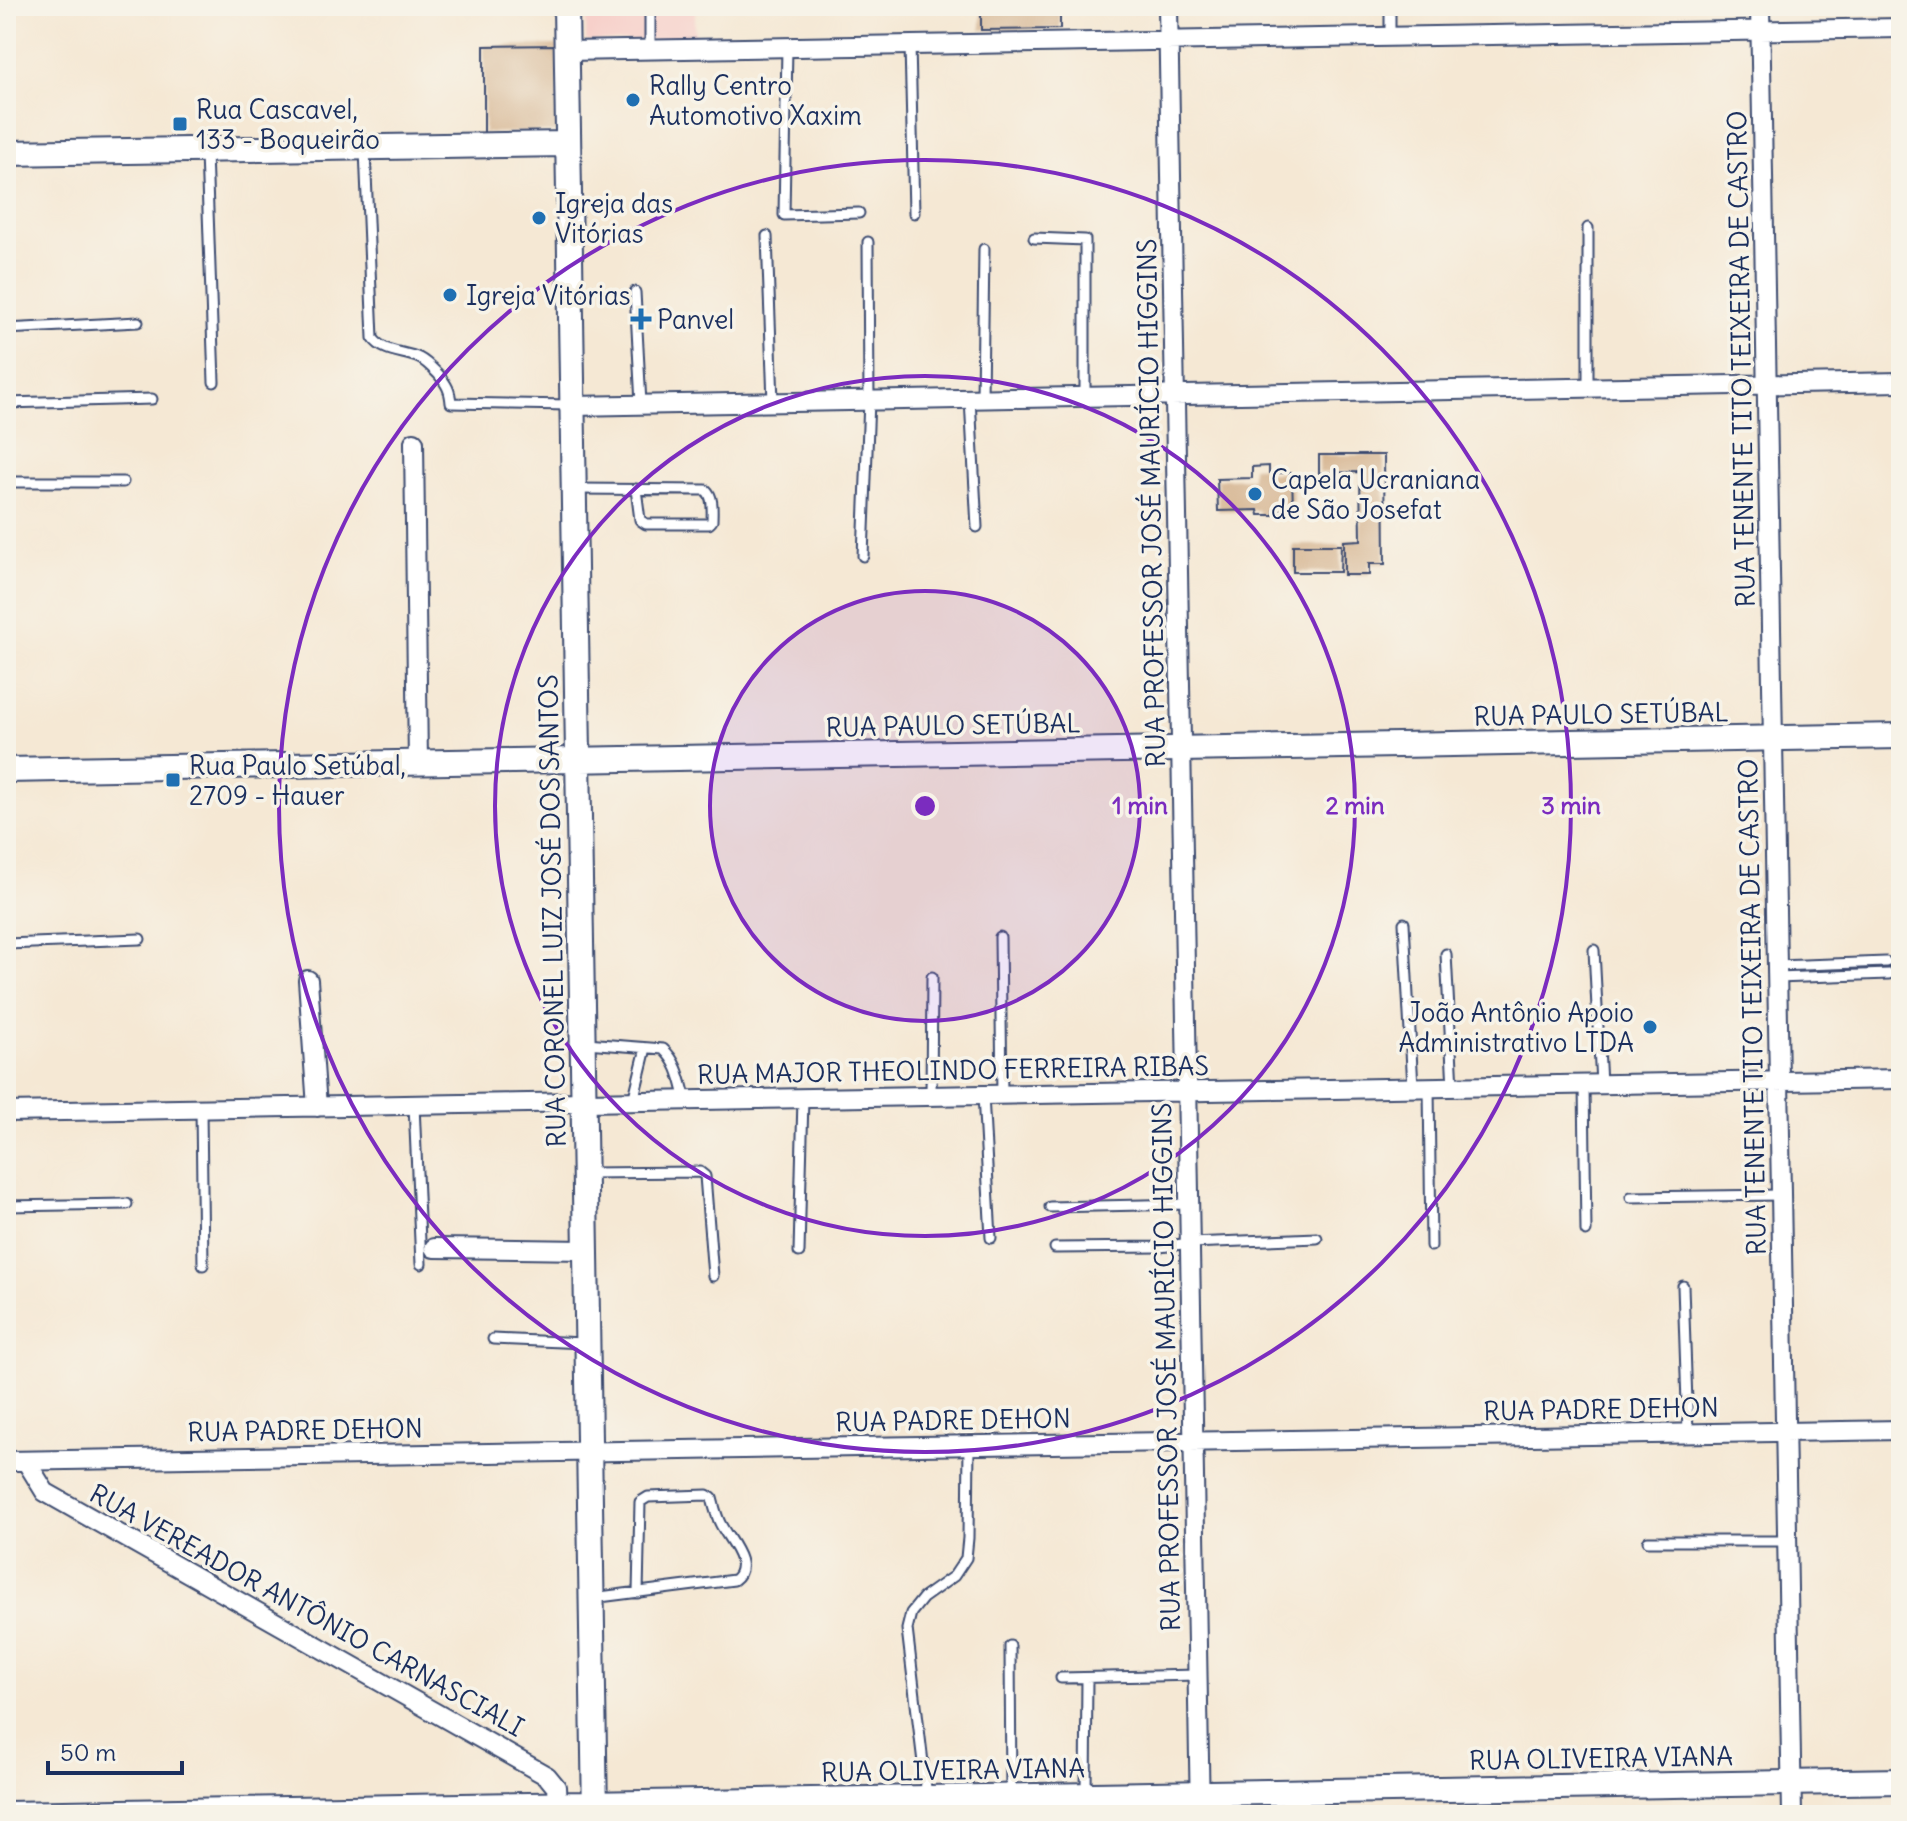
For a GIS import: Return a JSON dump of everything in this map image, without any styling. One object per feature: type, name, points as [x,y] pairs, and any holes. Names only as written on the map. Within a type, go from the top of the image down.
[{"type":"main road","name":"RUA CORONEL LUIZ JOSÉ DOS SANTOS","points":[[566,6],[595,1809]]},
{"type":"main road","points":[[6,153],[568,144]]},
{"type":"main road","name":"RUA PAULO SETÚBAL","points":[[6,770],[1901,736]]},
{"type":"main road","name":"RUA OLIVEIRA VIANA","points":[[6,1814],[557,1804],[595,1809],[690,1808],[1086,1795],[1200,1804],[1901,1781]]},
{"type":"street","name":"RUA PROFESSOR JOSÉ MAURÍCIO HIGGINS","points":[[1168,6],[1200,1804]]},
{"type":"street","name":"RUA TENENTE TITO TEIXEIRA DE CASTRO","points":[[1760,6],[1792,1815]]},
{"type":"street","points":[[566,51],[1901,28]]},
{"type":"street","points":[[572,406],[1901,382]]},
{"type":"street","points":[[414,442],[418,763]]},
{"type":"street","points":[[308,980],[317,1107]]},
{"type":"street","name":"RUA MAJOR THEOLINDO FERREIRA RIBAS","points":[[6,1112],[1901,1079]]},
{"type":"street","points":[[434,1248],[586,1250]]},
{"type":"street","name":"RUA PADRE DEHON","points":[[6,1461],[1901,1430]]},
{"type":"street","name":"RUA VEREADOR ANTÔNIO CARNASCIALI","points":[[26,1461],[45,1492],[547,1776],[556,1787],[557,1804]]},
{"type":"lane","points":[[650,6],[650,49]]},
{"type":"lane","points":[[1390,6],[1390,37]]},
{"type":"lane","points":[[910,45],[914,213]]},
{"type":"lane","points":[[787,47],[784,215],[859,213]]},
{"type":"lane","points":[[365,147],[373,338],[376,343],[420,358],[431,366],[450,388],[451,403],[572,406]]},
{"type":"lane","points":[[206,150],[214,382]]},
{"type":"lane","points":[[1588,228],[1588,388]]},
{"type":"lane","points":[[767,236],[773,402]]},
{"type":"lane","points":[[1034,238],[1085,240],[1085,396]]},
{"type":"lane","points":[[863,556],[869,400],[868,242]]},
{"type":"lane","points":[[977,527],[976,398],[984,249]]},
{"type":"lane","points":[[635,292],[641,404]]},
{"type":"lane","points":[[6,329],[138,322]]},
{"type":"lane","points":[[6,403],[152,399]]},
{"type":"lane","points":[[6,482],[123,482]]},
{"type":"lane","points":[[574,489],[636,489],[706,490],[712,501],[712,521],[709,524],[646,524],[640,520],[636,489]]},
{"type":"lane","points":[[1404,923],[1421,1087],[1431,1246]]},
{"type":"lane","points":[[991,1238],[992,1095],[1000,937]]},
{"type":"lane","points":[[6,944],[140,939]]},
{"type":"lane","points":[[1586,1231],[1594,950]]},
{"type":"lane","points":[[1446,954],[1453,1087]]},
{"type":"lane","points":[[1777,972],[1886,962]]},
{"type":"lane","points":[[1777,972],[1889,974]]},
{"type":"lane","points":[[931,1096],[932,977]]},
{"type":"lane","points":[[582,1043],[663,1049],[676,1065],[686,1100]]},
{"type":"lane","points":[[633,1101],[646,1048]]},
{"type":"lane","points":[[799,1252],[803,1098]]},
{"type":"lane","points":[[414,1105],[421,1264]]},
{"type":"lane","points":[[201,1109],[203,1265]]},
{"type":"lane","points":[[585,1173],[700,1172],[705,1176],[713,1276]]},
{"type":"lane","points":[[1631,1197],[1781,1195]]},
{"type":"lane","points":[[6,1206],[127,1204]]},
{"type":"lane","points":[[1050,1207],[1190,1204]]},
{"type":"lane","points":[[1055,1248],[1160,1247],[1317,1238]]},
{"type":"lane","points":[[1683,1286],[1688,1433]]},
{"type":"lane","points":[[493,1339],[587,1343]]},
{"type":"lane","points":[[927,1798],[907,1629],[911,1613],[917,1605],[954,1576],[966,1558],[969,1445]]},
{"type":"lane","points":[[592,1598],[638,1593],[734,1580],[742,1569],[737,1552],[720,1524],[712,1498],[707,1495],[648,1497],[640,1502],[638,1593]]},
{"type":"lane","points":[[1648,1541],[1787,1541]]},
{"type":"lane","points":[[1010,1646],[1011,1796]]},
{"type":"lane","points":[[1061,1678],[1198,1675]]},
{"type":"lane","points":[[1086,1795],[1087,1678]]},
{"type":"shaded area","points":[[586,6],[695,6],[695,40],[586,41]]},
{"type":"building","points":[[981,6],[1060,6],[1060,29],[981,30]]},
{"type":"building","points":[[558,45],[559,132],[484,133],[484,46]]},
{"type":"building","points":[[1319,455],[1384,455],[1385,564],[1369,564],[1369,575],[1344,575],[1344,541],[1361,540],[1360,472],[1319,473]]},
{"type":"building","name":"Capela Ucraniana de São Josefat","points":[[1269,466],[1269,473],[1292,473],[1293,510],[1274,510],[1274,515],[1259,515],[1258,510],[1218,511],[1217,479],[1252,478],[1252,467]]},
{"type":"building","points":[[1293,545],[1341,545],[1340,572],[1293,572]]},
{"type":"place","name":"Rally Centro Automotivo Xaxim","points":[[633,100]]},
{"type":"place","name":"Rua Cascavel, 133 - Boqueirão","points":[[180,124]]},
{"type":"place","name":"Igreja das Vitórias","points":[[539,218]]},
{"type":"place","name":"Igreja Vitórias","points":[[450,295]]},
{"type":"place","name":"Panvel","points":[[641,319]]},
{"type":"place","name":"Capela Ucraniana de São Josefat","points":[[1255,494]]},
{"type":"place","name":"Rua Paulo Setúbal, 2709 - Hauer","points":[[173,780]]},
{"type":"place","name":"João Antônio Apoio Administrativo LTDA","points":[[1650,1027]]}]
